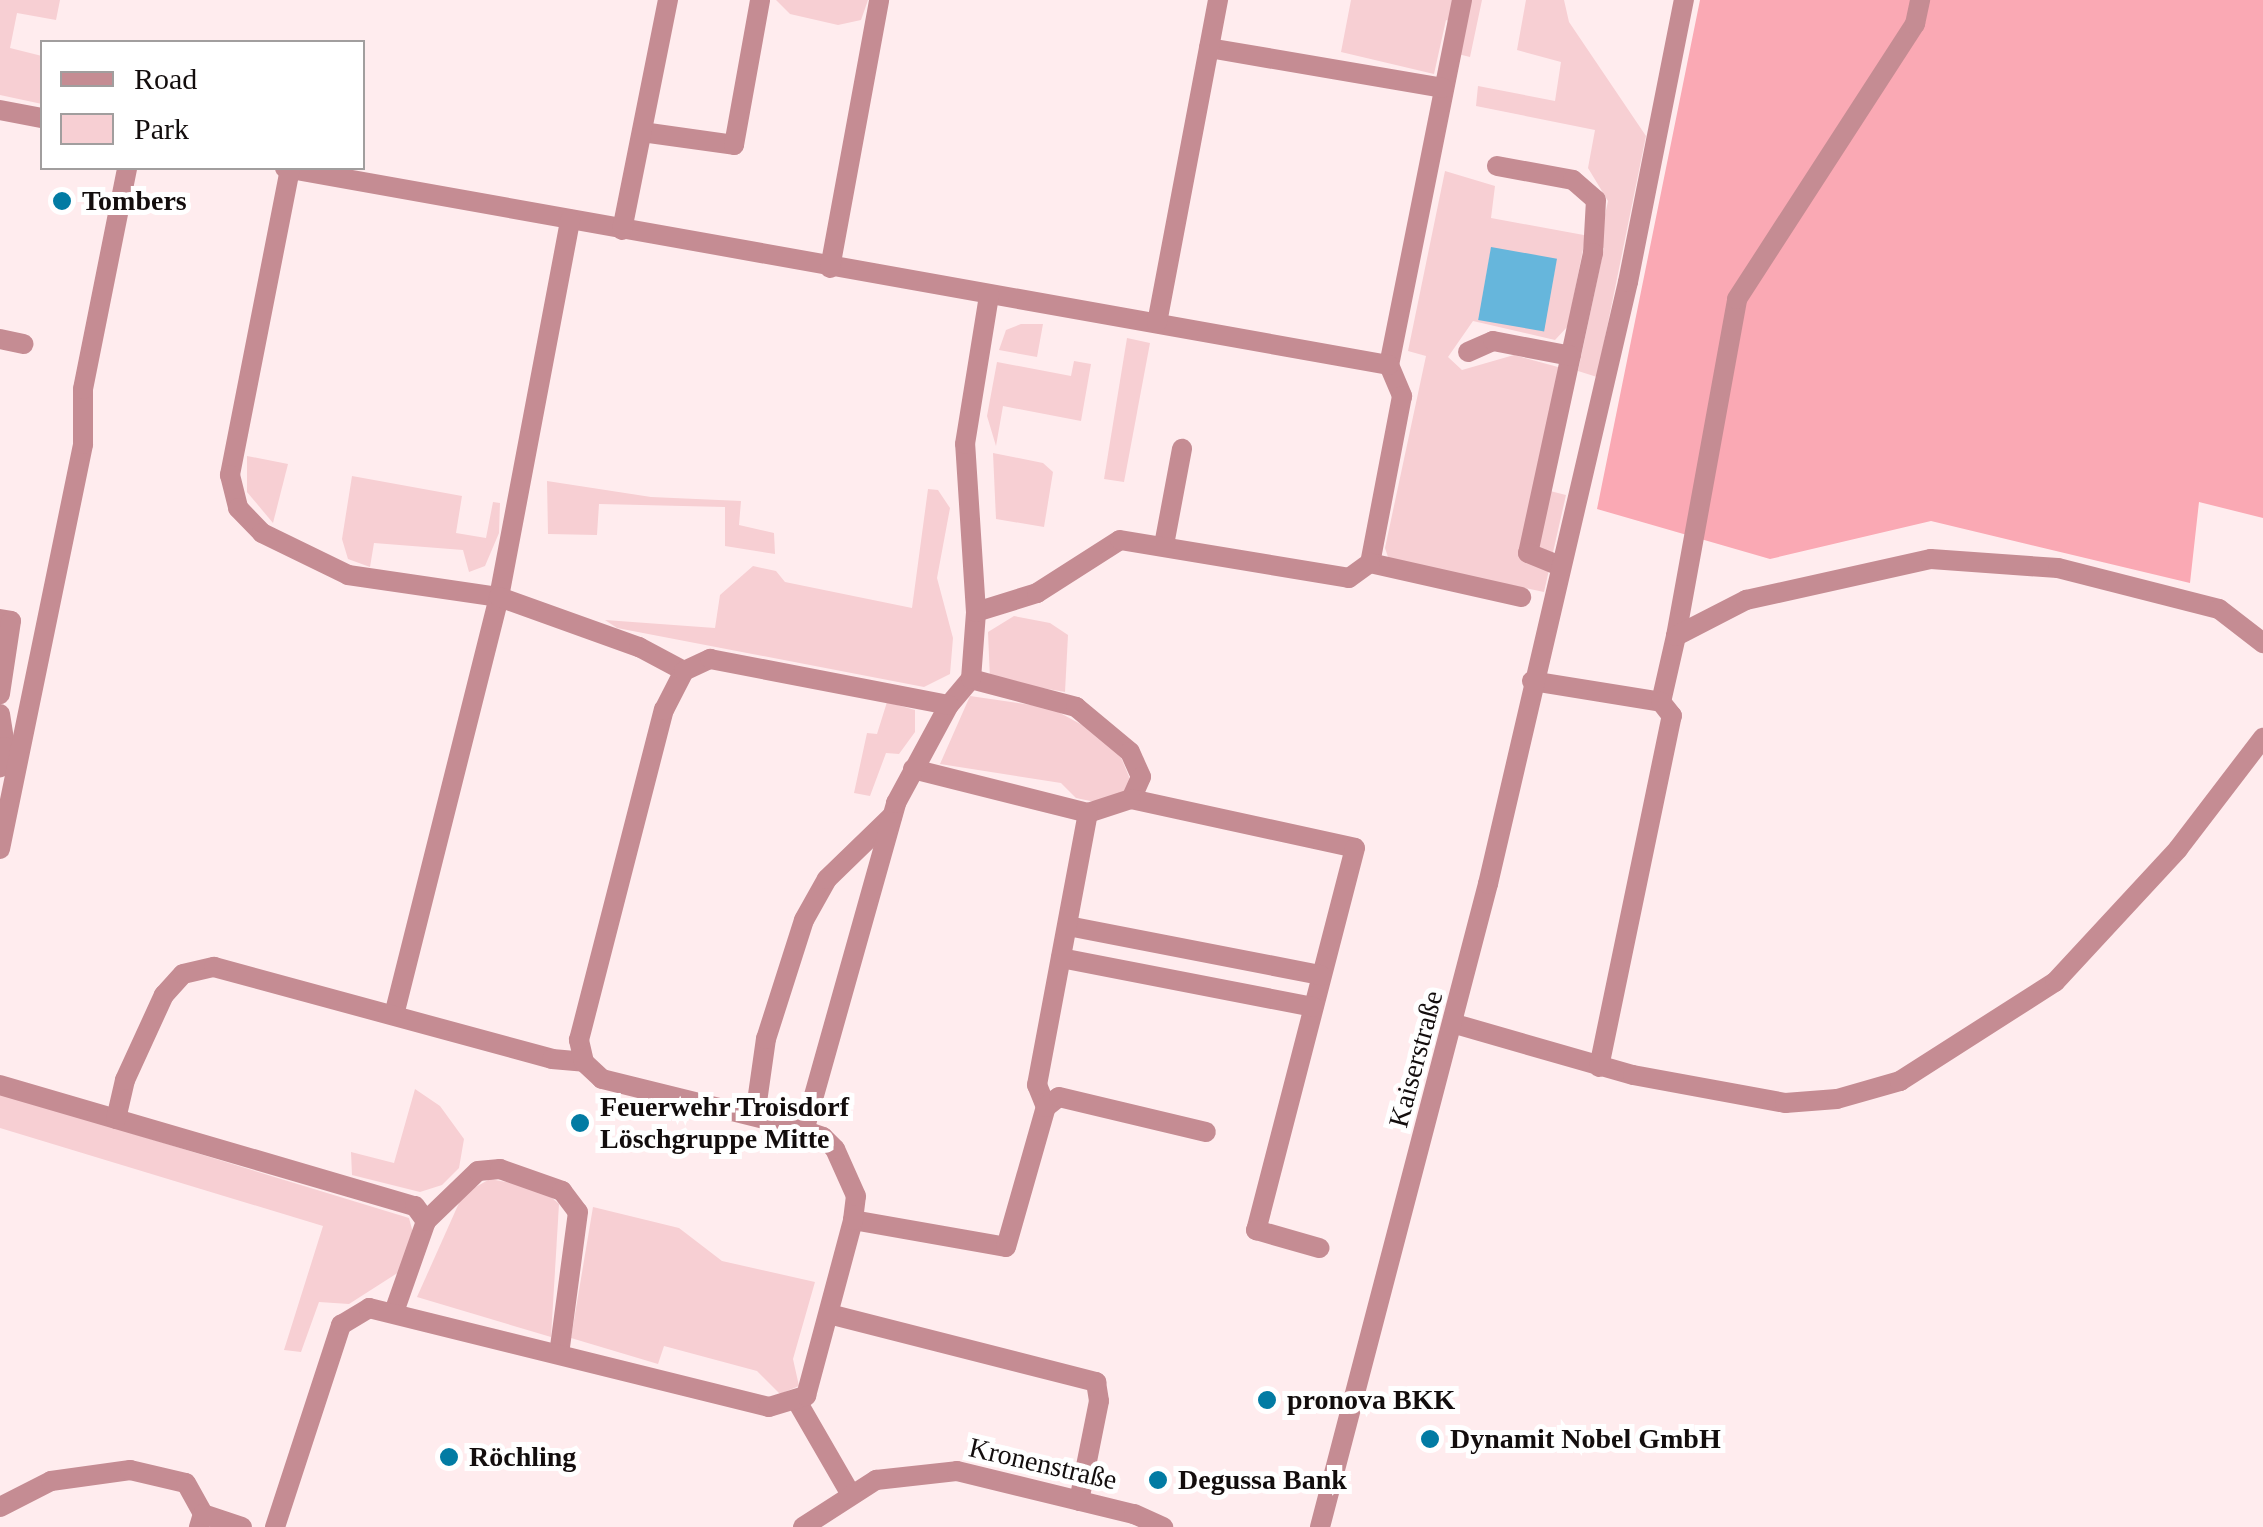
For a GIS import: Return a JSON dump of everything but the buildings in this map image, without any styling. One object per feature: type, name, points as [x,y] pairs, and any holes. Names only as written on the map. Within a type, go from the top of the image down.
[{"type":"street","points":[[622,230],[668,0]]},
{"type":"street","points":[[642,132],[734,145],[760,0]]},
{"type":"street","points":[[830,268],[880,0]]},
{"type":"street","points":[[1157,323],[1218,0]]},
{"type":"street","points":[[976,612],[1037,593],[1120,540],[1350,578],[1370,563],[1402,396],[1389,365],[1462,0]]},
{"type":"street","name":"Kaiserstraße","points":[[1320,1527],[1454,1024],[1628,282],[1684,0]]},
{"type":"street","points":[[1661,702],[1737,299],[1914,24],[1920,0]]},
{"type":"street","points":[[1209,48],[1443,88]]},
{"type":"street","points":[[0,110],[40,118]]},
{"type":"street","points":[[1497,166],[1572,180],[1596,200],[1593,253],[1528,553],[1561,566]]},
{"type":"street","points":[[0,849],[83,444],[82,389],[128,170]]},
{"type":"street","points":[[288,170],[230,463],[238,508],[262,533],[348,575],[499,597],[639,646],[684,672]]},
{"type":"street","points":[[299,170],[1389,365]]},
{"type":"street","points":[[394,1015],[499,597],[570,220]]},
{"type":"street","points":[[804,1130],[893,814],[949,705],[971,679],[976,612],[965,444],[989,295]]},
{"type":"street","points":[[0,339],[23,344]]},
{"type":"street","points":[[1468,352],[1493,341],[1570,356]]},
{"type":"street","points":[[1164,545],[1182,449]]},
{"type":"street","points":[[1676,636],[1746,600],[1931,559],[2058,568],[2219,609],[2263,644]]},
{"type":"street","points":[[1370,563],[1521,597]]},
{"type":"street","points":[[0,619],[11,621],[0,694]]},
{"type":"street","points":[[275,1527],[340,1325],[369,1308],[769,1407],[798,1403],[810,1390],[853,1220],[848,1170],[823,1137],[755,1116],[602,1079],[584,1062],[579,1040],[664,710],[684,672],[710,660],[949,705]]},
{"type":"street","points":[[971,679],[1076,707],[1130,752],[1141,776],[1130,799]]},
{"type":"street","points":[[1532,682],[1661,702],[1672,716],[1599,1067]]},
{"type":"street","points":[[0,714],[0,767]]},
{"type":"street","points":[[1454,1024],[1599,1067],[1785,1104],[1837,1099],[1900,1082],[2055,982],[2178,849],[2263,738]]},
{"type":"street","points":[[913,769],[1088,813],[1130,799],[1355,848],[1256,1230],[1319,1248]]},
{"type":"street","points":[[1046,1107],[1036,1085],[1088,813]]},
{"type":"street","points":[[755,1116],[766,1039],[804,920],[827,879],[893,814]]},
{"type":"street","points":[[1068,926],[1321,975]]},
{"type":"street","points":[[1166,980],[1172,946]]},
{"type":"street","points":[[1061,958],[1313,1007]]},
{"type":"street","points":[[116,1119],[125,1080],[164,995],[182,974],[214,967],[552,1060],[584,1062]]},
{"type":"street","points":[[0,1085],[415,1206],[426,1221]]},
{"type":"street","points":[[853,1220],[1006,1247],[1046,1107],[1059,1096],[1206,1132]]},
{"type":"street","points":[[394,1312],[426,1221],[478,1171],[500,1169],[574,1200],[578,1212],[559,1354]]},
{"type":"street","points":[[829,1314],[1096,1382],[1099,1401],[1080,1500]]},
{"type":"street","points":[[798,1403],[850,1493]]},
{"type":"street","points":[[0,1483],[9,1502],[51,1482],[130,1470],[186,1483],[201,1520],[242,1527]]},
{"type":"street","name":"Kronenstraße","points":[[803,1527],[850,1493],[896,1474],[957,1471],[1080,1500],[1163,1527]]},
{"type":"green space","points":[[0,0],[60,0],[56,20],[17,13],[10,48],[40,56],[40,104],[0,95]]},
{"type":"green space","points":[[776,0],[868,0],[861,20],[838,25],[790,14]]},
{"type":"green space","points":[[1351,0],[1482,0],[1470,57],[1458,54],[1462,25],[1446,20],[1434,74],[1341,52]]},
{"type":"green space","points":[[1526,0],[1564,0],[1569,22],[1646,136],[1597,377],[1578,371],[1604,248],[1584,244],[1568,326],[1555,340],[1473,321],[1448,357],[1462,370],[1514,355],[1569,370],[1542,489],[1566,495],[1544,592],[1389,560],[1385,548],[1426,356],[1408,351],[1445,171],[1495,186],[1491,218],[1600,238],[1608,201],[1588,168],[1595,130],[1476,106],[1478,86],[1555,101],[1561,62],[1517,50]]},
{"type":"green space","points":[[1021,324],[1043,324],[1037,357],[999,350],[1006,330]]},
{"type":"green space","points":[[1127,338],[1150,343],[1124,482],[1104,479]]},
{"type":"green space","points":[[1074,361],[1091,364],[1081,421],[1003,406],[996,446],[987,416],[997,362],[1071,376]]},
{"type":"green space","points":[[993,453],[1043,463],[1053,472],[1044,527],[996,519]]},
{"type":"green space","points":[[247,456],[288,464],[273,523],[247,492]]},
{"type":"green space","points":[[352,476],[462,496],[456,533],[486,538],[493,502],[500,503],[499,533],[485,566],[469,572],[463,550],[374,543],[370,567],[348,559],[342,539]]},
{"type":"green space","points":[[547,481],[651,497],[741,501],[739,525],[774,533],[775,554],[725,546],[725,507],[599,504],[597,535],[548,534]]},
{"type":"green space","points":[[928,489],[938,490],[950,508],[937,578],[953,638],[950,674],[924,687],[617,628],[605,620],[715,628],[720,595],[753,566],[776,571],[785,582],[912,608]]},
{"type":"green space","points":[[1014,616],[1050,623],[1068,635],[1065,692],[990,679],[988,632]]},
{"type":"green space","points":[[970,696],[1051,708],[1084,726],[1120,755],[1130,779],[1123,795],[1095,802],[1076,798],[1061,783],[940,764]]},
{"type":"green space","points":[[887,702],[915,710],[915,732],[899,754],[886,753],[870,796],[854,793],[867,733],[877,734]]},
{"type":"green space","points":[[415,1089],[440,1106],[464,1139],[459,1168],[442,1185],[420,1192],[352,1175],[351,1152],[394,1163]]},
{"type":"green space","points":[[0,1093],[409,1218],[413,1233],[399,1272],[349,1304],[319,1302],[301,1352],[284,1350],[323,1226],[0,1128]]},
{"type":"green space","points":[[490,1179],[542,1189],[559,1204],[551,1337],[417,1297],[463,1194]]},
{"type":"green space","points":[[593,1207],[679,1228],[722,1261],[815,1282],[793,1359],[799,1386],[780,1394],[757,1371],[664,1346],[658,1364],[571,1338]]},
{"type":"shaded area","points":[[1700,0],[2263,0],[2263,518],[2199,502],[2190,583],[1931,521],[1770,559],[1597,509]]},
{"type":"water","points":[[1491,247],[1557,259],[1544,332],[1478,320]]},
{"type":"place","name":"Tombers","points":[[62,201]]},
{"type":"place","name":"Feuerwehr Troisdorf Löschgruppe Mitte","points":[[580,1123]]},
{"type":"place","name":"pronova BKK","points":[[1267,1400]]},
{"type":"place","name":"Dynamit Nobel GmbH","points":[[1430,1439]]},
{"type":"place","name":"Röchling","points":[[449,1457]]},
{"type":"place","name":"Degussa Bank","points":[[1158,1480]]}]
